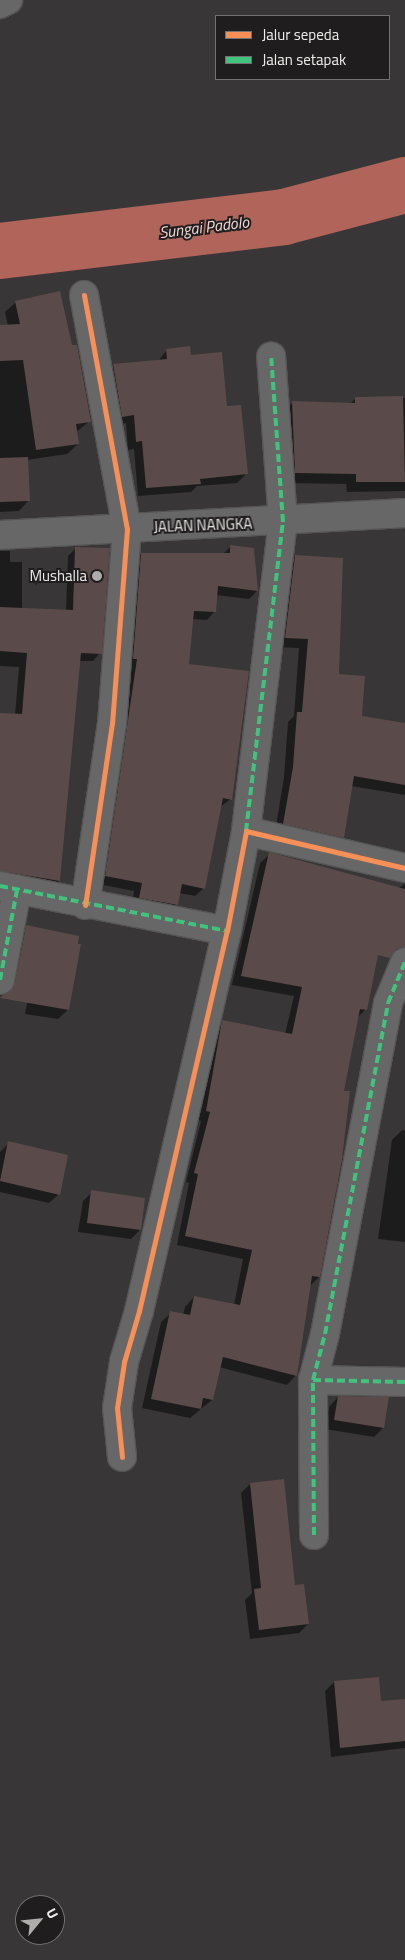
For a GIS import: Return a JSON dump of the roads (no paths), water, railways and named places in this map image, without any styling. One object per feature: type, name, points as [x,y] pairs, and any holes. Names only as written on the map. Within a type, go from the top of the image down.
[{"type":"street","points":[[0,4],[8,0]]},
{"type":"street","points":[[84,295],[127,528],[112,723],[85,905]]},
{"type":"street","points":[[122,1457],[117,1408],[124,1362],[139,1311],[227,931],[246,831],[283,522],[272,356]]},
{"type":"street","name":"JALAN NANGKA","points":[[0,534],[81,528],[283,522],[405,513]]},
{"type":"street","points":[[246,831],[405,868]]},
{"type":"street","points":[[0,980],[8,888],[85,905],[227,931]]},
{"type":"street","points":[[314,1535],[313,1380],[325,1334],[388,1003],[405,962]]},
{"type":"street","points":[[313,1380],[405,1382]]},
{"type":"waterway","name":"Sungai Padolo","points":[[0,251],[284,217],[405,185]]},
{"type":"place","name":"Mushalla","points":[[97,576]]}]
